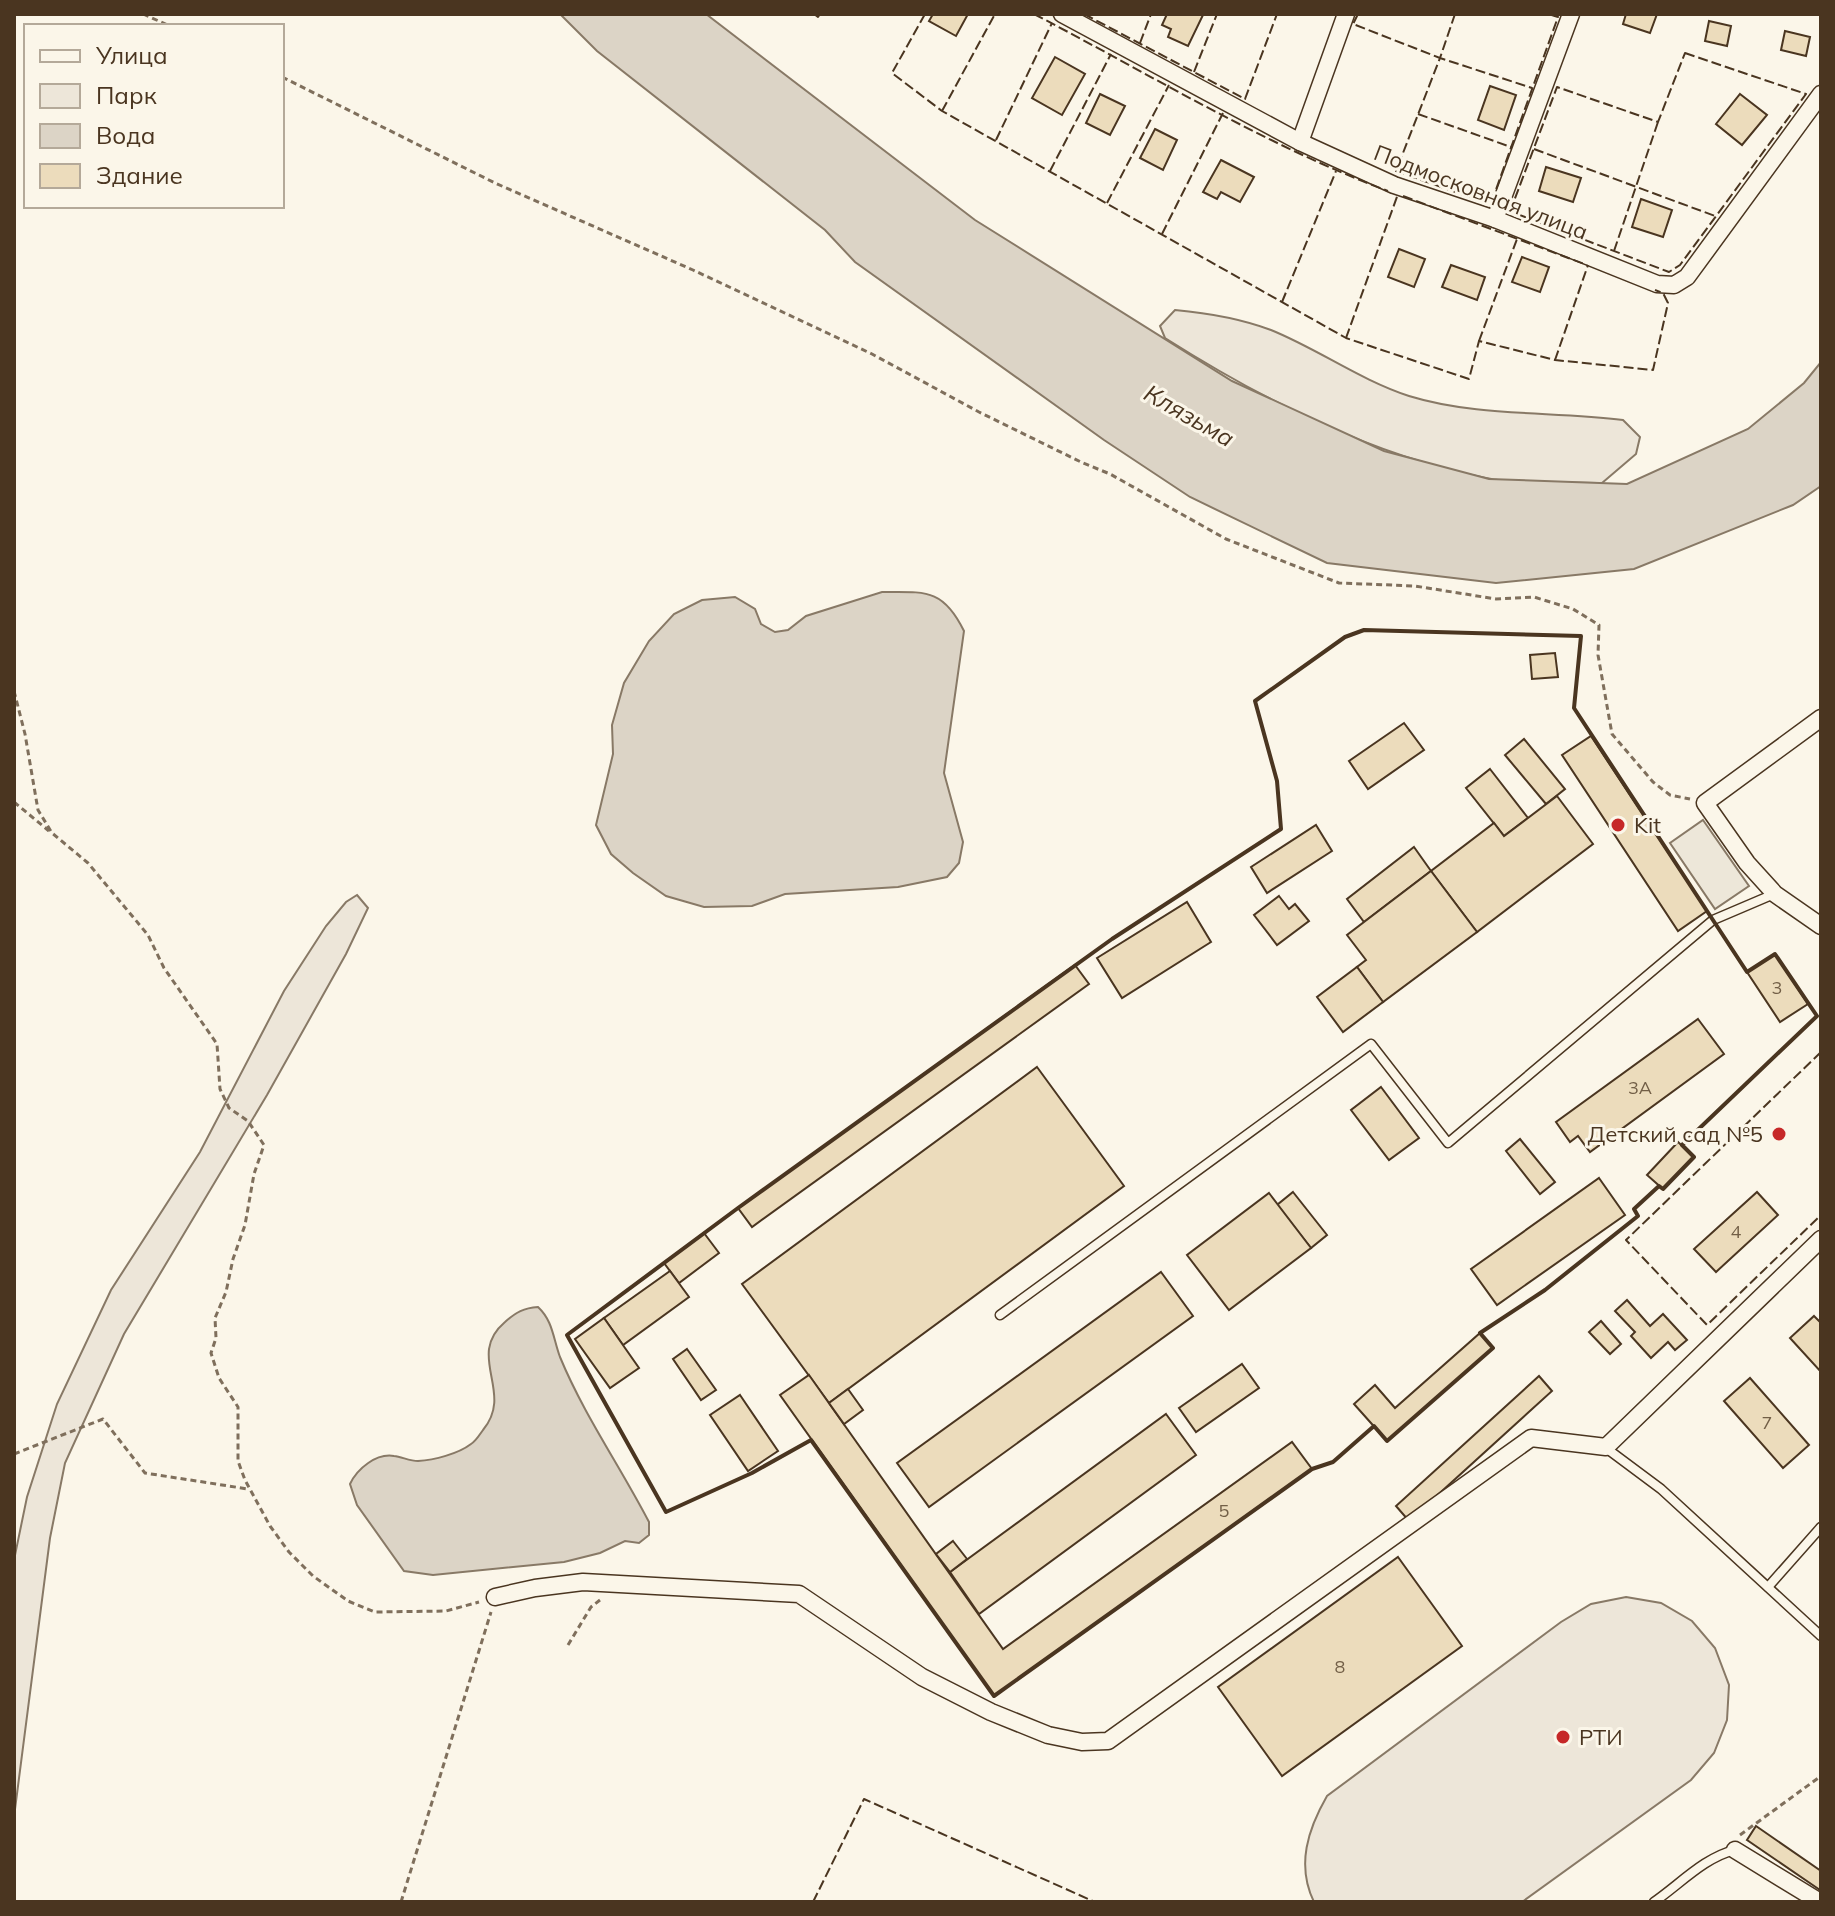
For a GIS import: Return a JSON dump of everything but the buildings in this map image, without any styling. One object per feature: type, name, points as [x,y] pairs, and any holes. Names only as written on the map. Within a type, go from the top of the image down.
[{"type":"street","name":"Подмосковная улица","points":[[1062,14],[1300,142],[1394,185],[1495,219],[1657,284],[1674,285],[1687,277],[1821,94]]},
{"type":"street","points":[[1300,142],[1346,14]]},
{"type":"street","points":[[1495,219],[1571,14]]},
{"type":"street","points":[[1821,718],[1705,803],[1747,863],[1775,894],[1821,926]]},
{"type":"street","points":[[495,1597],[583,1582],[799,1594],[922,1677],[991,1712],[1048,1735],[1082,1742],[1108,1741],[1531,1438],[1606,1447],[1821,1239]]},
{"type":"street","points":[[1735,1850],[1820,1902]]},
{"type":"lane","points":[[1000,1315],[1371,1044],[1448,1143],[1713,920],[1775,894]]},
{"type":"lane","points":[[1606,1447],[1661,1489],[1821,1636]]},
{"type":"lane","points":[[1768,1587],[1821,1527]]},
{"type":"lane","points":[[1654,1902],[1698,1869],[1723,1853],[1735,1850]]},
{"type":"path","points":[[143,14],[166,24]]},
{"type":"path","points":[[284,78],[495,183],[693,270],[872,354],[979,412],[1110,474],[1226,539],[1339,583],[1415,586],[1496,599],[1534,597],[1573,609],[1599,625],[1598,655],[1612,734],[1653,782],[1670,795],[1705,803]]},
{"type":"path","points":[[14,691],[38,810],[52,833]]},
{"type":"path","points":[[14,802],[88,863],[148,935],[164,968],[217,1044],[220,1089],[229,1108],[248,1121],[264,1145],[254,1174],[245,1225],[226,1292],[215,1318],[216,1338],[211,1353],[219,1378],[238,1407],[238,1461],[249,1489],[270,1526],[289,1552],[313,1576],[348,1601],[375,1612],[446,1611],[495,1597]]},
{"type":"path","points":[[14,1454],[103,1419],[145,1473],[249,1489]]},
{"type":"path","points":[[568,1645],[591,1607],[618,1585]]},
{"type":"path","points":[[401,1902],[495,1597]]},
{"type":"path","points":[[1735,1850],[1741,1833],[1821,1776]]},
{"type":"green space","points":[[1175,310],[1247,322],[1271,330],[1373,382],[1435,403],[1623,420],[1640,437],[1636,454],[1602,483],[1499,480],[1401,455],[1319,423],[1240,383],[1165,338],[1160,326]]},
{"type":"green space","points":[[357,895],[368,908],[346,954],[267,1095],[124,1334],[65,1463],[50,1538],[14,1817],[14,1560],[27,1497],[57,1404],[111,1290],[200,1152],[284,991],[326,926],[346,902]]},
{"type":"green space","name":"РТИ","points":[[1626,1597],[1661,1603],[1692,1621],[1715,1648],[1729,1685],[1727,1720],[1714,1753],[1691,1780],[1522,1902],[1314,1902],[1305,1861],[1314,1821],[1327,1796],[1561,1622],[1591,1604]]},
{"type":"shaded area","points":[[1703,820],[1749,886],[1715,909],[1670,843]]},
{"type":"water","name":"Клязьма","points":[[560,14],[706,14],[975,220],[1232,381],[1384,451],[1489,479],[1627,484],[1748,429],[1804,383],[1821,362],[1821,486],[1793,505],[1634,569],[1496,583],[1327,563],[1190,497],[1104,440],[855,262],[825,230],[597,51]]},
{"type":"water","points":[[882,592],[931,595],[948,607],[964,631],[944,773],[963,842],[959,863],[947,877],[898,887],[785,894],[752,906],[704,907],[666,896],[611,854],[596,825],[613,754],[612,725],[624,683],[649,641],[674,614],[702,600],[735,597],[755,609],[761,624],[775,632],[788,630],[806,616]]},
{"type":"water","points":[[538,1307],[550,1324],[560,1357],[580,1399],[649,1522],[649,1535],[639,1543],[625,1541],[600,1553],[564,1562],[433,1575],[404,1571],[357,1505],[350,1484],[362,1468],[381,1457],[418,1461],[431,1459],[459,1451],[475,1441],[491,1416],[494,1402],[489,1348],[494,1335],[517,1313]]},
{"type":"fence","points":[[814,14],[818,17],[820,14]]},
{"type":"fence","points":[[925,14],[892,73],[942,111],[1346,338],[1469,379],[1479,341],[1555,360],[1653,370],[1668,303],[1663,293],[1655,290]]},
{"type":"fence","points":[[942,111],[995,14]]},
{"type":"fence","points":[[1034,14],[1253,131],[1388,191]]},
{"type":"fence","points":[[1084,14],[1245,99],[1277,14]]},
{"type":"fence","points":[[1140,43],[1151,14]]},
{"type":"fence","points":[[1194,72],[1217,14]]},
{"type":"fence","points":[[1358,14],[1353,24],[1440,58],[1396,171],[1478,200],[1494,195],[1558,17],[1548,14]]},
{"type":"fence","points":[[1455,14],[1440,58],[1532,88]]},
{"type":"fence","points":[[996,140],[1052,23]]},
{"type":"fence","points":[[1685,53],[1806,94],[1680,265],[1669,272],[1517,214],[1514,201],[1557,87],[1658,122],[1685,53]]},
{"type":"fence","points":[[1050,171],[1111,54]]},
{"type":"fence","points":[[1107,203],[1169,85]]},
{"type":"fence","points":[[1162,234],[1223,113]]},
{"type":"fence","points":[[1418,114],[1511,147]]},
{"type":"fence","points":[[1614,251],[1658,122]]},
{"type":"fence","points":[[1534,149],[1715,216]]},
{"type":"fence","points":[[1282,302],[1336,171]]},
{"type":"fence","points":[[1346,338],[1398,194]]},
{"type":"fence","points":[[1403,196],[1587,265]]},
{"type":"fence","points":[[1479,341],[1517,239]]},
{"type":"fence","points":[[1555,360],[1588,265]]},
{"type":"fence","points":[[1821,1052],[1626,1240],[1707,1325],[1821,1215]]},
{"type":"fence","points":[[813,1902],[864,1799],[1095,1902]]},
{"type":"wall","points":[[1364,630],[1581,636],[1574,708],[1747,972],[1775,954],[1817,1016],[1682,1145],[1694,1157],[1663,1189],[1659,1186],[1634,1209],[1638,1216],[1545,1290],[1480,1333],[1493,1348],[1387,1441],[1374,1426],[1333,1462],[1312,1469],[994,1696],[811,1440],[752,1473],[666,1512],[567,1335],[1112,939],[1281,829],[1277,781],[1255,701],[1345,637],[1364,630]]},
{"type":"place","name":"Kit","points":[[1618,825]]},
{"type":"place","name":"Детский сад №5","points":[[1779,1134]]},
{"type":"place","name":"РТИ","points":[[1563,1737]]}]
